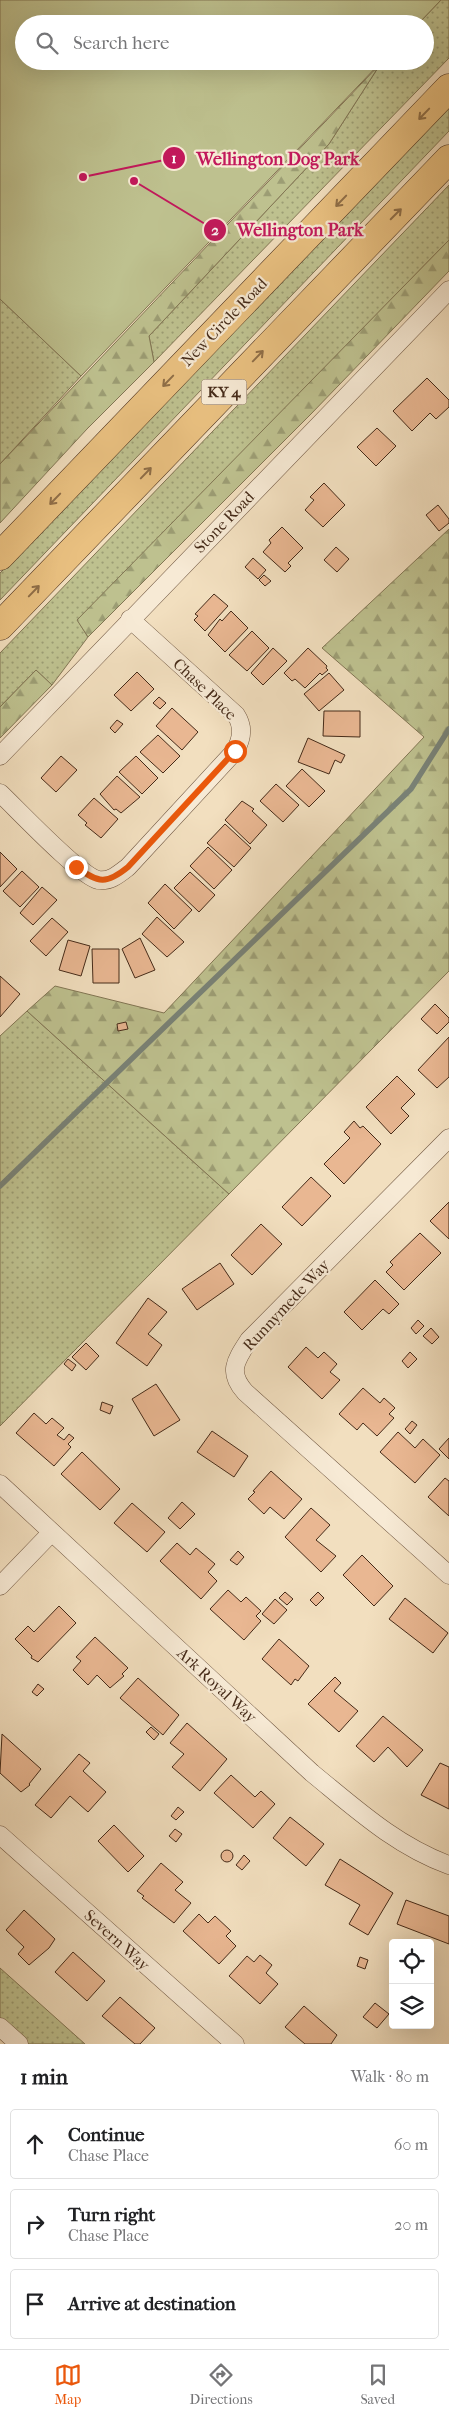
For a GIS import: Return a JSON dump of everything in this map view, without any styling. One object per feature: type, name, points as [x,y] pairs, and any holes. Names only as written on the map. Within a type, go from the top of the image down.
[{"type":"highway","name":"New Circle Road","points":[[0,556],[449,88]]},
{"type":"highway","name":"KY 4","points":[[0,626],[449,159]]},
{"type":"street","name":"Stone Road","points":[[0,756],[449,290]]},
{"type":"street","name":"Chase Place","points":[[0,793],[76,867],[92,878],[107,880],[128,867],[235,751],[241,742],[242,731],[236,716],[130,619]]},
{"type":"street","name":"Runnymede Way","points":[[449,1138],[248,1340],[238,1356],[235,1369],[235,1378],[245,1392],[449,1575]]},
{"type":"street","name":"Ark Royal Way","points":[[0,1484],[312,1773],[354,1808],[413,1849],[449,1865]]},
{"type":"street","points":[[0,1586],[51,1533]]},
{"type":"street","name":"Severn Way","points":[[0,1835],[235,2044]]},
{"type":"street","points":[[0,2027],[19,2044]]},
{"type":"green space","points":[[0,0],[441,0],[427,15],[15,15],[15,70],[373,70],[81,376],[0,299]]},
{"type":"green space","points":[[441,0],[449,0],[449,58],[154,362],[149,336],[329,144],[377,70],[434,70],[434,15],[427,15]]},
{"type":"green space","points":[[374,70],[377,70],[329,144],[149,336],[154,362],[87,429],[0,523],[0,464]]},
{"type":"green space","points":[[449,105],[449,131],[0,600],[0,573]]},
{"type":"green space","points":[[449,185],[449,240],[78,621],[88,637],[52,685],[36,670],[0,707],[0,653]]},
{"type":"green space","points":[[449,240],[449,271],[311,414],[88,637],[77,620]]},
{"type":"green space","points":[[0,299],[81,376],[0,464]]},
{"type":"green space","points":[[449,529],[449,971],[229,1194],[27,1011],[55,986],[164,1013],[424,737],[322,648]]},
{"type":"green space","points":[[36,670],[52,685],[0,738],[0,707]]},
{"type":"green space","points":[[27,1011],[229,1194],[0,1426],[0,1036]]},
{"type":"green space","points":[[0,1968],[85,2044],[12,2044],[0,2033]]},
{"type":"building","points":[[427,378],[449,400],[449,407],[436,419],[430,413],[412,431],[393,411]]},
{"type":"building","points":[[377,428],[396,446],[376,466],[357,447]]},
{"type":"building","points":[[324,483],[345,505],[323,527],[305,510],[314,500],[310,497]]},
{"type":"building","points":[[438,505],[449,519],[449,523],[439,531],[426,515]]},
{"type":"building","points":[[282,527],[303,548],[288,563],[291,566],[285,572],[263,552],[271,543],[269,540]]},
{"type":"building","points":[[336,547],[349,559],[337,572],[324,560]]},
{"type":"building","points":[[253,558],[266,570],[258,579],[245,567]]},
{"type":"building","points":[[264,575],[271,581],[265,586],[259,580]]},
{"type":"building","points":[[214,594],[228,606],[205,631],[194,620],[198,616],[195,614]]},
{"type":"building","points":[[231,611],[248,628],[225,652],[208,635],[220,619],[222,621]]},
{"type":"building","points":[[252,631],[269,648],[247,671],[229,655]]},
{"type":"building","points":[[273,648],[287,661],[263,685],[251,673]]},
{"type":"building","points":[[308,648],[327,666],[328,670],[322,675],[320,673],[305,688],[295,679],[292,681],[284,673]]},
{"type":"building","points":[[137,672],[154,689],[131,711],[114,695]]},
{"type":"building","points":[[329,673],[344,690],[319,711],[304,694]]},
{"type":"building","points":[[159,697],[166,703],[160,709],[153,703]]},
{"type":"building","points":[[172,708],[198,732],[182,750],[156,726]]},
{"type":"building","points":[[324,711],[360,711],[360,737],[323,736]]},
{"type":"building","points":[[117,720],[123,724],[115,733],[110,728]]},
{"type":"building","points":[[158,735],[180,756],[163,773],[140,752]]},
{"type":"building","points":[[308,738],[345,755],[341,763],[335,760],[329,774],[298,762]]},
{"type":"building","points":[[61,756],[77,770],[56,792],[41,778]]},
{"type":"building","points":[[136,756],[158,778],[142,794],[119,772]]},
{"type":"building","points":[[302,769],[325,791],[309,807],[286,786]]},
{"type":"building","points":[[117,776],[140,797],[121,813],[116,809],[114,810],[100,794]]},
{"type":"building","points":[[276,784],[299,805],[283,822],[260,801]]},
{"type":"building","points":[[94,798],[118,819],[101,838],[85,825],[87,823],[78,815]]},
{"type":"building","points":[[242,801],[254,809],[252,811],[267,825],[250,844],[225,820]]},
{"type":"building","points":[[225,824],[251,848],[234,867],[207,843]]},
{"type":"building","points":[[208,847],[232,870],[214,889],[190,866]]},
{"type":"building","points":[[0,852],[17,869],[0,887]]},
{"type":"building","points":[[22,871],[39,887],[20,907],[3,891]]},
{"type":"building","points":[[190,872],[215,895],[199,912],[174,888]]},
{"type":"building","points":[[165,884],[192,910],[174,929],[148,903]]},
{"type":"building","points":[[42,887],[57,900],[33,925],[20,913]]},
{"type":"building","points":[[157,917],[184,942],[167,957],[142,934]]},
{"type":"building","points":[[52,918],[68,932],[46,956],[30,941]]},
{"type":"building","points":[[140,938],[155,970],[135,978],[122,949]]},
{"type":"building","points":[[68,940],[90,946],[81,976],[59,970]]},
{"type":"building","points":[[92,949],[119,949],[119,983],[93,983]]},
{"type":"building","points":[[0,976],[20,994],[0,1017]]},
{"type":"building","points":[[435,1004],[449,1018],[449,1022],[437,1034],[421,1019]]},
{"type":"building","points":[[126,1022],[128,1029],[118,1031],[117,1024]]},
{"type":"building","points":[[449,1037],[449,1077],[437,1088],[418,1070]]},
{"type":"building","points":[[397,1076],[415,1094],[401,1108],[409,1116],[391,1134],[366,1107]]},
{"type":"building","points":[[354,1121],[360,1128],[363,1126],[381,1144],[344,1184],[324,1164],[350,1138],[344,1132]]},
{"type":"building","points":[[311,1177],[331,1196],[302,1226],[282,1207]]},
{"type":"building","points":[[449,1202],[449,1239],[430,1221]]},
{"type":"building","points":[[261,1224],[282,1244],[252,1275],[231,1255]]},
{"type":"building","points":[[420,1233],[441,1253],[404,1290],[386,1272],[393,1265],[390,1262]]},
{"type":"building","points":[[220,1263],[234,1284],[197,1310],[182,1289]]},
{"type":"building","points":[[375,1280],[399,1304],[389,1314],[383,1309],[362,1330],[344,1312]]},
{"type":"building","points":[[148,1298],[167,1312],[148,1334],[162,1345],[147,1366],[116,1343]]},
{"type":"building","points":[[418,1320],[424,1326],[416,1334],[411,1328]]},
{"type":"building","points":[[431,1328],[439,1337],[432,1344],[423,1336]]},
{"type":"building","points":[[86,1343],[99,1356],[86,1370],[72,1357]]},
{"type":"building","points":[[306,1347],[318,1358],[324,1352],[337,1364],[330,1372],[340,1380],[322,1399],[288,1367]]},
{"type":"building","points":[[410,1352],[417,1359],[408,1368],[402,1361]]},
{"type":"building","points":[[68,1359],[76,1365],[72,1371],[64,1364]]},
{"type":"building","points":[[156,1384],[180,1420],[154,1436],[132,1399]]},
{"type":"building","points":[[363,1388],[380,1403],[384,1398],[395,1408],[389,1414],[394,1418],[377,1436],[363,1423],[357,1430],[339,1414]]},
{"type":"building","points":[[102,1402],[113,1406],[110,1414],[100,1410]]},
{"type":"building","points":[[34,1413],[46,1424],[52,1418],[64,1428],[57,1435],[64,1440],[69,1434],[74,1438],[68,1444],[71,1447],[54,1466],[16,1433]]},
{"type":"building","points":[[412,1421],[417,1425],[410,1434],[405,1429]]},
{"type":"building","points":[[212,1431],[248,1456],[234,1477],[197,1452]]},
{"type":"building","points":[[398,1432],[415,1448],[423,1439],[440,1455],[415,1483],[380,1452]]},
{"type":"building","points":[[449,1438],[449,1459],[439,1449]]},
{"type":"building","points":[[82,1452],[120,1489],[100,1510],[61,1474]]},
{"type":"building","points":[[271,1471],[302,1499],[284,1519],[270,1507],[264,1514],[248,1499]]},
{"type":"building","points":[[445,1478],[449,1481],[449,1516],[428,1497]]},
{"type":"building","points":[[182,1502],[195,1514],[180,1529],[168,1518]]},
{"type":"building","points":[[132,1503],[165,1532],[147,1552],[114,1523]]},
{"type":"building","points":[[311,1508],[330,1525],[316,1540],[336,1556],[321,1572],[285,1537]]},
{"type":"building","points":[[177,1543],[190,1555],[196,1548],[215,1564],[208,1572],[217,1581],[201,1599],[160,1561]]},
{"type":"building","points":[[238,1551],[244,1557],[237,1565],[230,1560]]},
{"type":"building","points":[[362,1555],[393,1586],[374,1606],[343,1575]]},
{"type":"building","points":[[228,1590],[241,1602],[246,1597],[261,1611],[256,1616],[261,1621],[244,1640],[210,1609]]},
{"type":"building","points":[[285,1592],[293,1599],[287,1605],[279,1598]]},
{"type":"building","points":[[318,1592],[324,1598],[316,1606],[310,1600]]},
{"type":"building","points":[[405,1598],[448,1633],[433,1653],[389,1619]]},
{"type":"building","points":[[275,1599],[287,1610],[274,1624],[262,1614]]},
{"type":"building","points":[[59,1606],[76,1623],[38,1662],[31,1658],[32,1656],[15,1639],[28,1626],[34,1632]]},
{"type":"building","points":[[95,1637],[128,1668],[122,1674],[124,1676],[110,1688],[97,1675],[88,1685],[73,1670],[81,1661],[76,1657]]},
{"type":"building","points":[[279,1639],[309,1666],[298,1681],[295,1679],[291,1685],[262,1659]]},
{"type":"building","points":[[335,1677],[341,1683],[334,1691],[358,1711],[339,1732],[308,1704]]},
{"type":"building","points":[[138,1678],[179,1715],[163,1735],[120,1698]]},
{"type":"building","points":[[38,1684],[44,1689],[37,1696],[32,1692]]},
{"type":"building","points":[[383,1716],[423,1750],[407,1767],[388,1747],[374,1762],[356,1746]]},
{"type":"building","points":[[187,1723],[227,1759],[200,1791],[172,1767],[184,1754],[170,1743]]},
{"type":"building","points":[[151,1727],[159,1734],[154,1740],[146,1732]]},
{"type":"building","points":[[2,1734],[41,1769],[30,1785],[21,1792],[0,1773]]},
{"type":"building","points":[[79,1754],[90,1763],[83,1771],[106,1792],[88,1812],[70,1796],[51,1818],[35,1805]]},
{"type":"building","points":[[440,1763],[449,1767],[449,1809],[421,1795]]},
{"type":"building","points":[[231,1775],[255,1797],[261,1791],[275,1804],[253,1828],[214,1793]]},
{"type":"building","points":[[178,1807],[184,1812],[176,1820],[171,1816]]},
{"type":"building","points":[[290,1817],[324,1844],[306,1866],[273,1838]]},
{"type":"building","points":[[114,1825],[144,1856],[128,1872],[98,1841]]},
{"type":"building","points":[[175,1829],[182,1834],[176,1842],[169,1836]]},
{"type":"building","points":[[229,1850],[232,1851],[232,1861],[225,1862],[222,1861],[221,1854],[222,1851]]},
{"type":"building","points":[[244,1855],[250,1861],[242,1870],[236,1865]]},
{"type":"building","points":[[340,1859],[393,1893],[368,1935],[349,1924],[360,1905],[325,1885]]},
{"type":"building","points":[[161,1863],[183,1882],[175,1890],[191,1903],[174,1923],[142,1898],[144,1896],[137,1891]]},
{"type":"building","points":[[406,1900],[449,1916],[449,1944],[397,1924]]},
{"type":"building","points":[[24,1910],[55,1939],[49,1948],[29,1965],[18,1954],[24,1947],[6,1930]]},
{"type":"building","points":[[199,1914],[208,1923],[215,1916],[231,1931],[226,1936],[236,1946],[219,1964],[183,1931]]},
{"type":"building","points":[[73,1952],[105,1981],[87,2001],[55,1972]]},
{"type":"building","points":[[260,1955],[272,1965],[266,1973],[278,1984],[260,2004],[229,1976],[247,1956],[254,1962]]},
{"type":"building","points":[[360,1957],[368,1960],[365,1969],[357,1966]]},
{"type":"building","points":[[120,1997],[155,2028],[140,2044],[135,2044],[102,2016]]},
{"type":"building","points":[[375,2003],[389,2014],[377,2028],[363,2017]]},
{"type":"building","points":[[304,2006],[337,2035],[331,2044],[305,2044],[285,2027]]},
{"type":"waterway","points":[[0,1186],[411,789],[449,729]]},
{"type":"place","name":"Wellington Dog Park","points":[[83,177]]},
{"type":"place","name":"Wellington Park","points":[[134,181]]},
{"type":"route","points":[[76,867],[92,878],[99,880],[107,880],[116,876],[128,867],[226,763],[235,751]]}]
